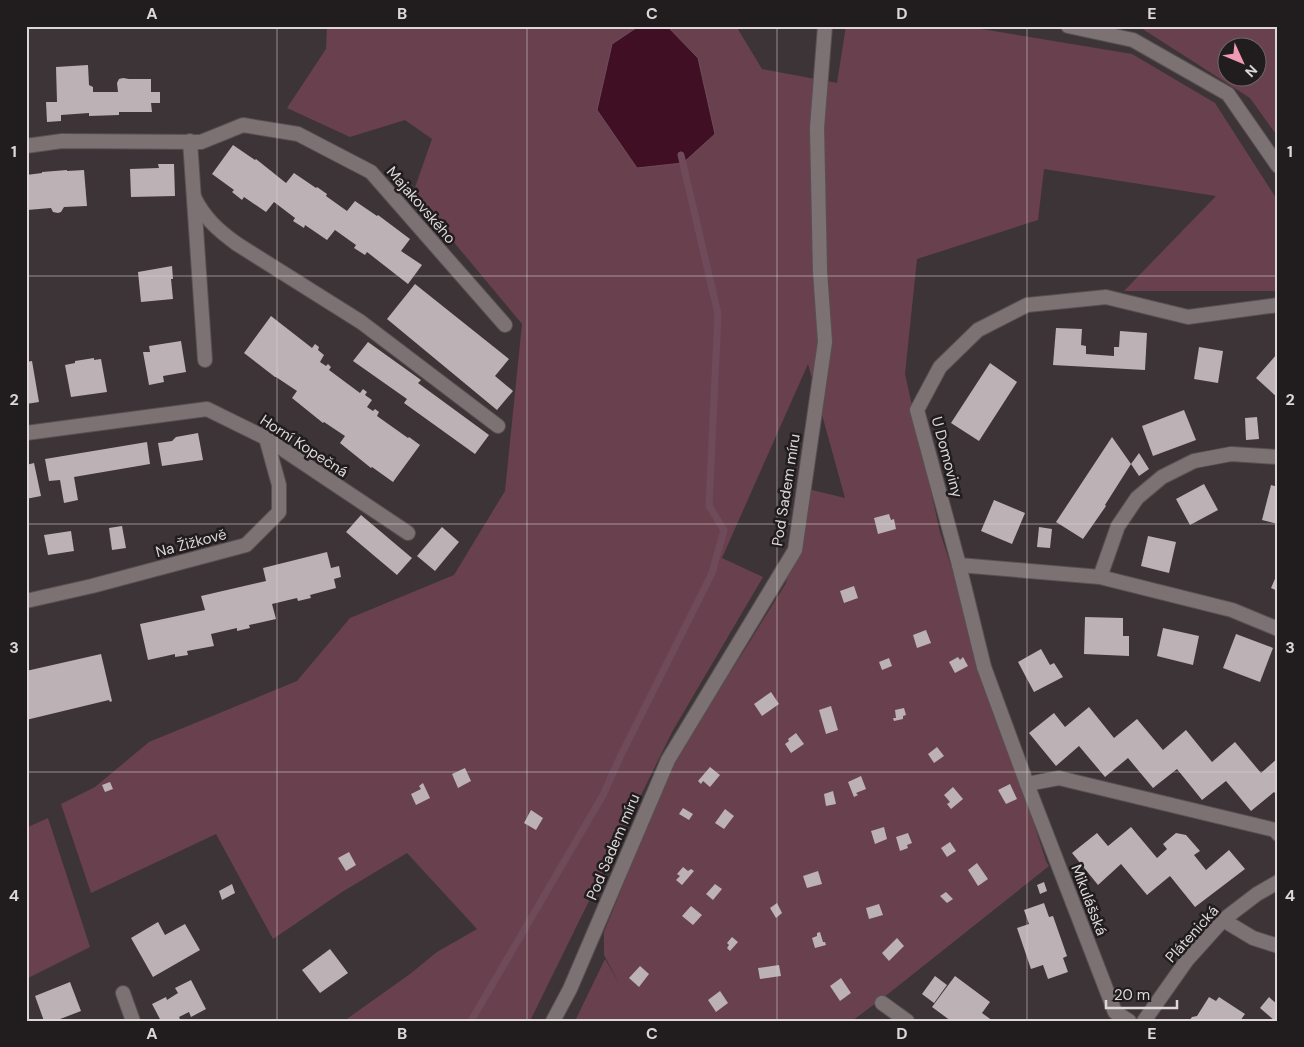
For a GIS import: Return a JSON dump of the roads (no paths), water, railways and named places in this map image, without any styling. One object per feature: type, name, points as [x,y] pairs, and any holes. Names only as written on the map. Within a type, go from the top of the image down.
[{"type":"street","name":"Pod Sadem míru","points":[[553,1021],[570,989],[668,760],[795,550],[825,342],[820,271],[817,128],[825,26]]},
{"type":"street","points":[[1068,26],[1133,40],[1228,94],[1278,166]]},
{"type":"street","name":"Majakovského","points":[[26,146],[62,142],[201,142],[243,125],[298,134],[371,172],[506,325]]},
{"type":"street","points":[[190,141],[205,360]]},
{"type":"street","points":[[194,197],[208,219],[237,244],[361,322],[498,426]]},
{"type":"street","name":"U Domoviny","points":[[959,565],[917,410],[940,368],[978,330],[1027,305],[1106,297],[1188,317],[1278,305]]},
{"type":"street","name":"Horní Kopečná","points":[[26,433],[207,409],[266,438],[408,533]]},
{"type":"street","name":"Na Žižkově","points":[[26,601],[92,586],[246,545],[279,512],[279,485],[266,438]]},
{"type":"street","points":[[1100,577],[1118,526],[1137,498],[1162,477],[1194,462],[1230,454],[1278,457]]},
{"type":"street","points":[[959,565],[1100,577],[1232,610],[1278,629]]},
{"type":"street","name":"Mikulášská","points":[[959,565],[984,667],[1027,784],[1115,1012],[1129,1021]]},
{"type":"street","points":[[1027,784],[1059,778],[1275,830],[1278,834]]},
{"type":"street","name":"Plátenická","points":[[1144,1021],[1187,960],[1223,920],[1278,882]]},
{"type":"street","points":[[1223,920],[1252,938],[1278,946]]},
{"type":"street","points":[[559,1021],[570,989]]},
{"type":"street","points":[[123,993],[133,1021]]},
{"type":"street","points":[[882,1003],[907,1021]]},
{"type":"waterway","points":[[471,1021],[603,795],[712,573],[724,530],[709,506],[718,314],[681,155]]}]
